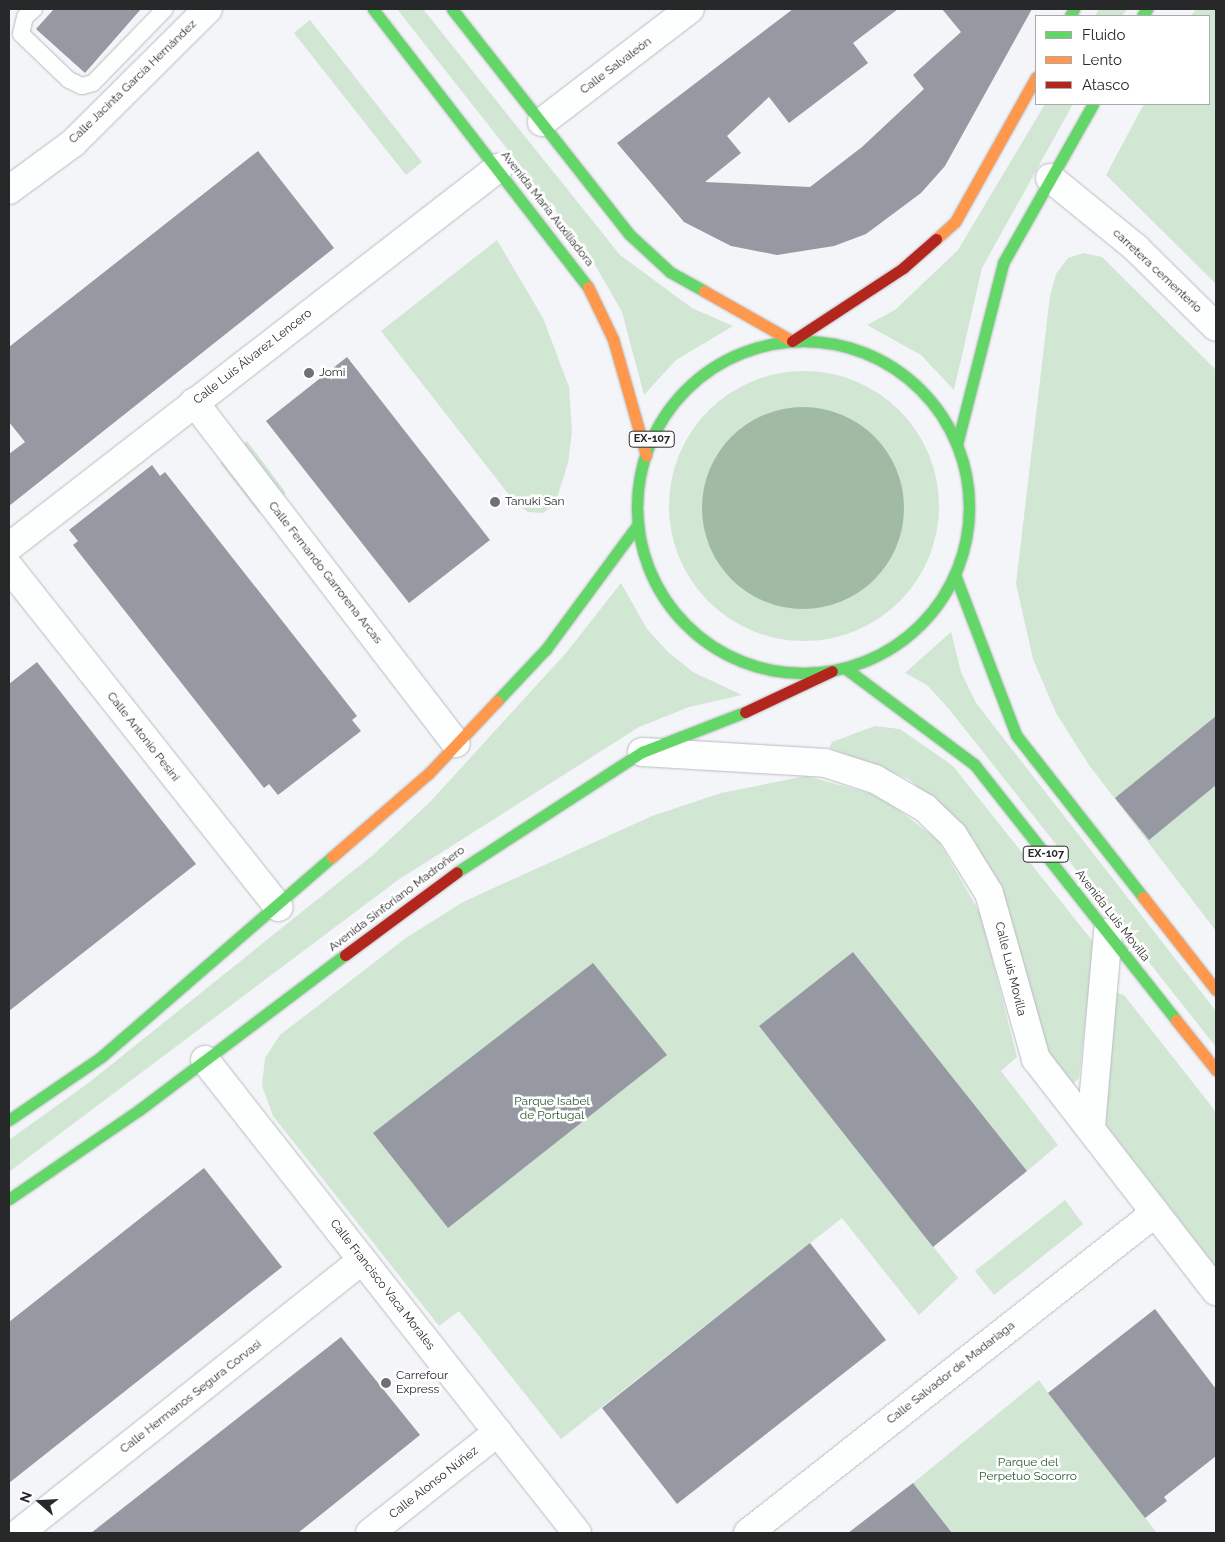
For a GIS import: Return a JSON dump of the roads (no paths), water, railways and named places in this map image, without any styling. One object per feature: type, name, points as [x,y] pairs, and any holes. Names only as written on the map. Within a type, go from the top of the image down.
[{"type":"main road","name":"Avenida María Auxiliadora","points":[[373,9],[583,276],[613,339],[646,454]]},
{"type":"main road","name":"EX-107","points":[[452,9],[629,234],[670,272],[792,341]]},
{"type":"main road","points":[[792,341],[903,268],[955,222],[1035,79]]},
{"type":"main road","points":[[958,444],[1004,263],[1091,105]]},
{"type":"main road","name":"EX-107","points":[[792,341],[834,343],[886,362],[929,398],[958,444],[970,496],[964,550],[955,576],[942,599],[905,639],[845,668],[832,672],[770,670],[727,656],[704,642],[684,624],[653,578],[638,524],[637,496],[646,454],[664,416],[701,375],[751,349],[792,341]]},
{"type":"main road","points":[[9,1120],[101,1057],[278,907],[456,743],[546,649],[638,524]]},
{"type":"main road","points":[[955,576],[1016,735],[1216,990]]},
{"type":"main road","name":"Avenida Luis Movilla","points":[[845,668],[974,764],[1216,1070]]},
{"type":"main road","name":"Avenida Sinforiano Madroñero","points":[[9,1199],[204,1060],[489,848],[642,752],[776,700],[832,672]]},
{"type":"street","name":"Calle Jacinta García Hernández","points":[[9,190],[73,142],[208,9]]},
{"type":"street","name":"Calle Salvaleón","points":[[542,122],[690,9]]},
{"type":"street","name":"Calle Luis Álvarez Lencero","points":[[9,547],[498,168]]},
{"type":"street","name":"carretera cementerio","points":[[1050,178],[1136,248],[1216,327]]},
{"type":"street","name":"Calle Fernando Garrorena Arcas","points":[[194,402],[456,743]]},
{"type":"street","name":"Calle Antonio Pesini","points":[[9,567],[278,907]]},
{"type":"street","name":"Calle Luis Movilla","points":[[642,752],[825,763],[875,778],[926,808],[974,862],[1004,940],[1016,1000],[1036,1059],[1091,1126],[1155,1213],[1216,1291]]},
{"type":"street","points":[[1091,1126],[1108,934]]},
{"type":"street","name":"Calle Francisco Vaca Morales","points":[[204,1060],[577,1533]]},
{"type":"street","name":"Calle Salvador de Madariaga","points":[[748,1533],[1155,1213]]},
{"type":"street","name":"Calle Hermanos Segura Corvasi","points":[[19,1533],[362,1260]]},
{"type":"street","name":"Calle Alonso Núñez","points":[[370,1533],[498,1432]]},
{"type":"lane","points":[[34,9],[21,26],[21,34],[69,80],[82,86],[93,83],[165,9]]},
{"type":"place","name":"Jomi","points":[[309,373]]},
{"type":"place","name":"Tanuki San","points":[[495,502]]},
{"type":"place","name":"Carrefour Express","points":[[386,1383]]},
{"type":"park label","name":"Parque Isabel de Portugal","points":[[552,1109]]},
{"type":"park label","name":"Parque del Perpetuo Socorro","points":[[1028,1470]]}]
